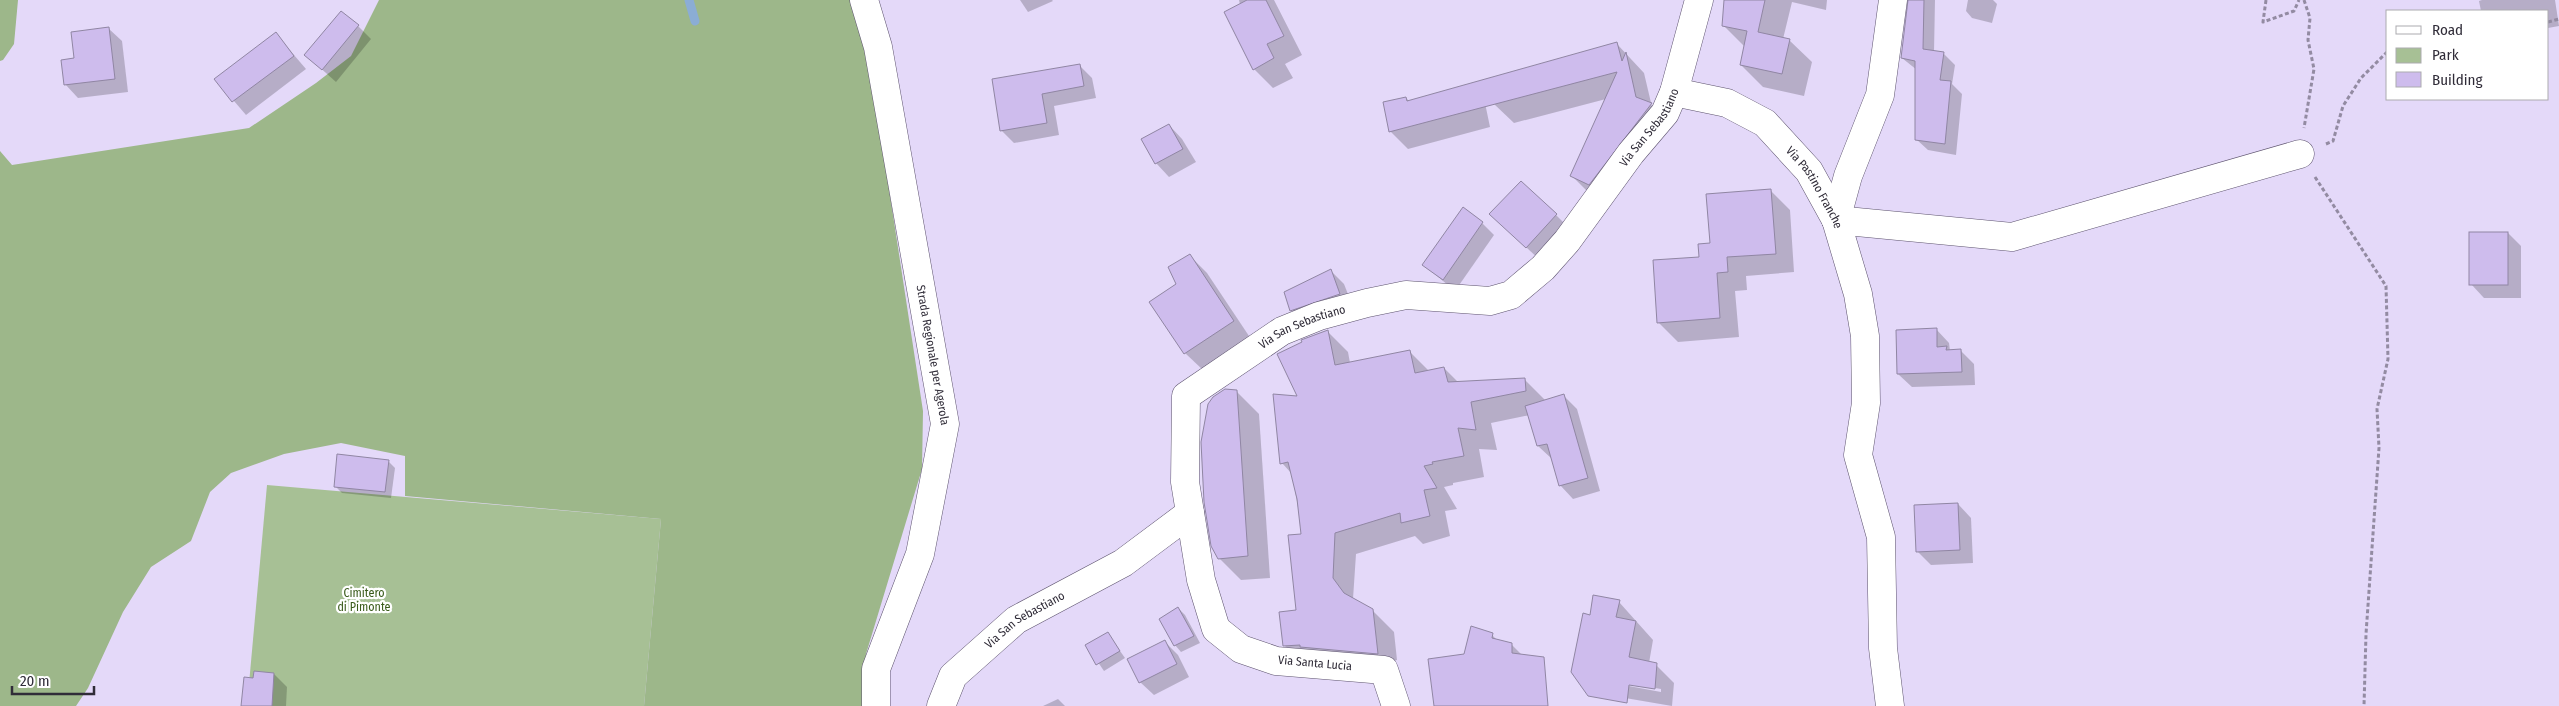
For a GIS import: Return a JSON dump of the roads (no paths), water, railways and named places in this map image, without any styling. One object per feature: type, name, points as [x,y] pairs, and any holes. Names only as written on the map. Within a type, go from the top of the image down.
[{"type":"main road","name":"Strada Regionale per Agerola","points":[[864,0],[878,47],[945,424],[920,554],[876,669],[876,706]]},
{"type":"main road","name":"Via San Sebastiano","points":[[941,706],[953,676],[1016,620],[1123,563],[1190,513],[1185,482],[1186,396],[1282,331],[1318,316],[1406,295],[1490,301],[1511,295],[1544,268],[1567,241],[1631,153],[1665,113],[1674,92],[1699,0]]},
{"type":"main road","name":"Via Pastino Franche","points":[[1836,220],[1848,176],[1880,94],[1894,0]]},
{"type":"main road","name":"Via Pastino Franche","points":[[1674,92],[1727,104],[1765,123],[1783,139],[1809,171],[1836,220]]},
{"type":"main road","points":[[1890,706],[1883,648],[1881,537],[1858,454],[1866,403],[1865,336],[1858,294],[1836,220],[2012,237],[2300,154]]},
{"type":"main road","name":"Via Santa Lucia","points":[[1190,513],[1201,580],[1216,628],[1241,649],[1276,661],[1384,670],[1396,706]]},
{"type":"waterway","points":[[689,0],[695,21]]},
{"type":"park label","name":"Cimitero di Pimonte","points":[[364,600]]}]
